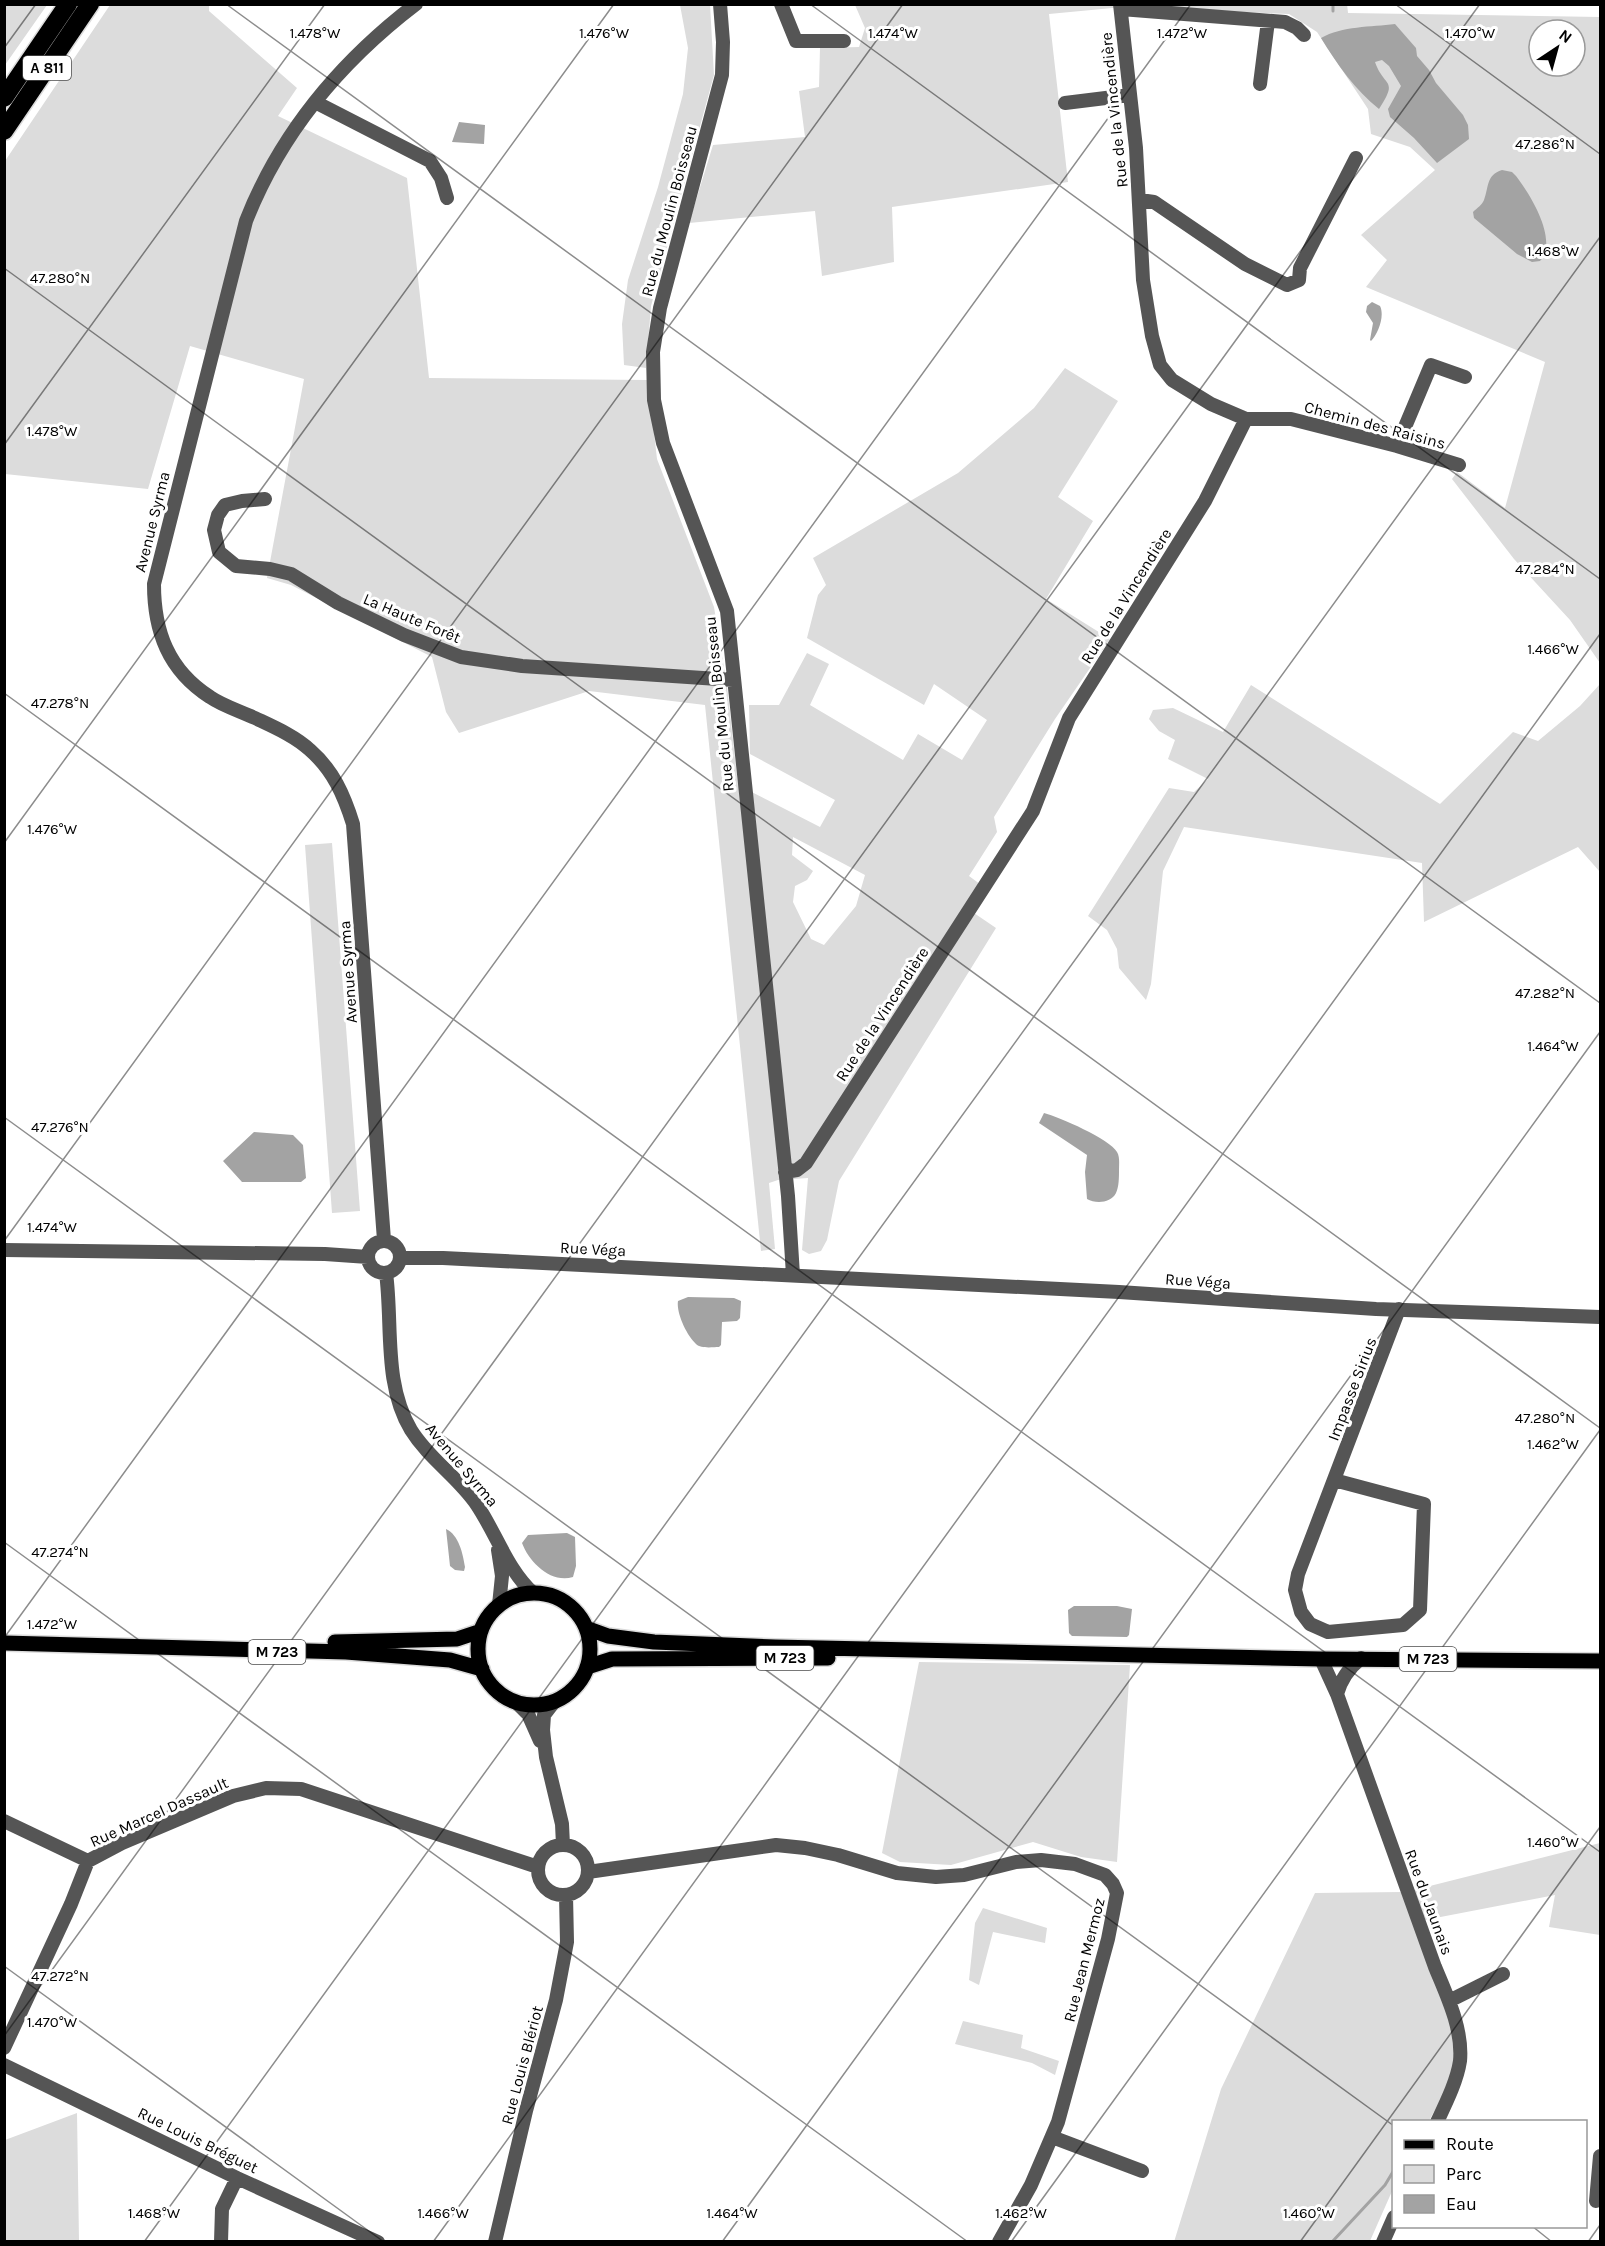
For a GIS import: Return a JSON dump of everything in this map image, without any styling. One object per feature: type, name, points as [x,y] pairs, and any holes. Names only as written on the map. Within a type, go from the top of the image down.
[{"type":"highway","name":"A 811","points":[[4,98],[68,4]]},
{"type":"highway","name":"A 811","points":[[4,131],[90,4]]},
{"type":"main road","points":[[533,1593],[555,1597],[567,1604],[586,1628],[590,1643],[587,1667],[580,1682],[568,1694],[554,1702],[538,1705],[516,1702],[496,1690],[486,1678],[478,1650],[481,1631],[488,1617],[499,1605],[512,1598],[533,1593]]},
{"type":"main road","name":"M 723","points":[[586,1628],[608,1636],[654,1642],[1321,1659],[1600,1661]]},
{"type":"main road","name":"M 723","points":[[154,1646],[418,1641],[457,1639],[481,1631]]},
{"type":"main road","name":"M 723","points":[[4,1644],[154,1646],[400,1656],[450,1660],[482,1669]]},
{"type":"main road","name":"M 723","points":[[587,1667],[612,1659],[892,1658],[984,1651]]},
{"type":"street","name":"Avenue Syrma","points":[[384,1240],[353,824],[346,802],[338,784],[324,764],[309,749],[291,736],[210,697],[190,681],[175,664],[165,647],[157,625],[154,584],[158,560],[246,221],[264,177],[315,102],[356,56],[416,4]]},
{"type":"street","name":"Rue du Moulin Boisseau","points":[[720,4],[723,42],[722,75],[660,308],[652,352],[654,400],[663,443],[727,611],[785,1172],[788,1275]]},
{"type":"street","points":[[781,4],[796,41]]},
{"type":"street","points":[[1120,7],[1285,22],[1297,28],[1304,35]]},
{"type":"street","name":"Rue de la Vincendière","points":[[785,1172],[797,1170],[806,1163],[1033,811],[1069,718],[1205,501],[1246,419],[1211,404],[1191,392],[1172,380],[1160,365],[1152,336],[1143,280],[1140,200],[1120,7]]},
{"type":"street","points":[[1260,84],[1268,21]]},
{"type":"street","points":[[780,43],[844,40]]},
{"type":"street","points":[[1065,103],[1130,95]]},
{"type":"street","points":[[315,102],[430,161],[441,178],[447,198]]},
{"type":"street","points":[[1140,200],[1154,202],[1245,264],[1287,285],[1299,280],[1300,268],[1356,158]]},
{"type":"street","points":[[1397,446],[1431,365],[1465,377]]},
{"type":"street","name":"Chemin des Raisins","points":[[1246,419],[1291,419],[1397,446],[1459,465]]},
{"type":"street","name":"La Haute Forêt","points":[[265,499],[225,505],[218,514],[214,530],[219,552],[236,566],[270,569],[291,574],[338,603],[404,635],[461,657],[522,666],[733,680]]},
{"type":"street","points":[[384,1240],[394,1244],[401,1258],[394,1270],[380,1273],[371,1267],[368,1257],[375,1244],[384,1240]]},
{"type":"street","points":[[4,1250],[325,1254],[368,1257]]},
{"type":"street","name":"Rue Véga","points":[[401,1258],[443,1258],[1399,1309],[1600,1317]]},
{"type":"street","name":"Avenue Syrma","points":[[386,1273],[393,1376],[400,1407],[423,1447],[471,1496],[496,1536],[516,1575],[533,1593]]},
{"type":"street","name":"Impasse Sirius","points":[[1334,1480],[1424,1504],[1420,1610],[1402,1625],[1328,1632],[1310,1623],[1301,1612],[1295,1590],[1298,1574],[1399,1309]]},
{"type":"street","name":"Avenue Syrma","points":[[496,1536],[502,1576],[499,1605]]},
{"type":"street","points":[[1337,1694],[1340,1684],[1352,1666],[1361,1658]]},
{"type":"street","name":"Rue du Jaunais","points":[[1321,1659],[1337,1694],[1449,2001],[1460,2049],[1459,2063],[1437,2120]]},
{"type":"street","points":[[516,1702],[534,1724],[546,1757],[562,1824],[563,1845]]},
{"type":"street","points":[[546,1757],[543,1723],[547,1710],[554,1702]]},
{"type":"street","name":"Rue Marcel Dassault","points":[[4,1821],[88,1861],[122,1843],[233,1796],[266,1788],[301,1789],[538,1867]]},
{"type":"street","points":[[563,1845],[576,1849],[581,1854],[588,1872],[578,1890],[566,1895],[545,1888],[541,1882],[538,1867],[544,1854],[556,1846],[563,1845]]},
{"type":"street","name":"Rue Jean Mermoz","points":[[588,1872],[776,1845],[838,1855],[897,1873],[936,1877],[964,1875],[1016,1862],[1041,1860],[1075,1864],[1105,1875],[1117,1893],[1108,1939],[1058,2122],[1031,2185],[999,2241]]},
{"type":"street","points":[[4,2048],[88,1861]]},
{"type":"street","name":"Rue Louis Blériot","points":[[495,2241],[526,2111],[556,2000],[567,1942],[566,1895]]},
{"type":"street","points":[[1449,2001],[1503,1974]]},
{"type":"street","name":"Rue Louis Bréguet","points":[[4,2065],[237,2178],[378,2241]]},
{"type":"street","points":[[1052,2137],[1142,2171]]},
{"type":"street","points":[[1594,2200],[1600,2156]]},
{"type":"street","points":[[221,2241],[222,2210],[237,2178]]},
{"type":"street","points":[[1383,2241],[1392,2221]]},
{"type":"green space","points":[[1347,4],[1348,13],[1600,17],[1600,663],[1570,620],[1514,559],[1452,479],[1457,472],[1505,508],[1545,362],[1366,287],[1387,260],[1361,235],[1435,170],[1410,147],[1371,134],[1368,109],[1317,32],[1289,14],[1123,7],[1049,14],[1068,182],[892,207],[894,262],[822,276],[815,211],[689,223],[713,145],[805,137],[799,91],[819,87],[820,48],[859,47],[865,28],[855,5]]},
{"type":"green space","points":[[4,5],[47,5],[5,65]]},
{"type":"green space","points":[[110,5],[209,5],[209,11],[297,88],[278,116],[407,178],[429,378],[648,380],[657,459],[714,607],[727,686],[738,785],[820,827],[835,800],[750,754],[749,705],[779,705],[807,653],[829,664],[810,705],[903,760],[918,734],[962,760],[987,720],[934,684],[924,705],[807,638],[818,595],[826,585],[813,558],[958,473],[1034,408],[1065,368],[1118,401],[1058,497],[1093,521],[1046,599],[1110,639],[1055,719],[994,817],[997,832],[969,876],[988,890],[974,913],[996,928],[839,1181],[827,1240],[821,1251],[809,1254],[802,1250],[808,1178],[778,1180],[769,1183],[775,1249],[761,1251],[705,705],[589,691],[459,733],[446,712],[432,657],[291,585],[267,578],[304,379],[190,346],[148,489],[5,474],[5,161]],"holes":[[[793,837],[865,875],[856,906],[824,945],[811,939],[793,902],[795,886],[807,880],[813,871],[792,855]]]},
{"type":"green space","points":[[680,5],[710,5],[714,75],[651,306],[646,368],[624,365],[622,324],[628,280],[658,187],[683,94],[688,48]]},
{"type":"green space","points":[[1600,684],[1600,872],[1578,847],[1424,922],[1422,863],[1184,827],[1163,871],[1151,984],[1146,1000],[1119,968],[1117,949],[1107,930],[1088,916],[1169,788],[1194,792],[1208,779],[1168,759],[1175,740],[1159,731],[1149,719],[1153,710],[1173,708],[1223,732],[1251,685],[1440,804],[1513,732],[1538,741],[1580,706]]},
{"type":"green space","points":[[332,843],[360,1211],[332,1213],[305,845]]},
{"type":"green space","points":[[919,1662],[1130,1665],[1117,1862],[1081,1857],[1033,1842],[951,1865],[900,1862],[882,1853]]},
{"type":"green space","points":[[1600,1843],[1600,1935],[1549,1927],[1555,1895],[1425,1920],[1414,1890]]},
{"type":"green space","points":[[1402,1892],[1436,1979],[1450,2025],[1453,2067],[1446,2088],[1430,2120],[1392,2120],[1392,2191],[1370,2241],[1174,2242],[1221,2089],[1315,1893]]},
{"type":"green space","points":[[983,1908],[1047,1928],[1045,1943],[993,1932],[979,1985],[969,1980],[975,1923]]},
{"type":"green space","points":[[963,2021],[1023,2035],[1021,2048],[1059,2061],[1055,2075],[1032,2063],[955,2044]]},
{"type":"green space","points":[[77,2113],[79,2241],[5,2241],[5,2140]]},
{"type":"water","points":[[1395,24],[1416,48],[1417,56],[1463,115],[1468,125],[1469,139],[1437,163],[1390,117],[1388,109],[1401,86],[1389,66],[1382,60],[1375,62],[1389,87],[1379,109],[1347,76],[1321,38],[1347,29]]},
{"type":"water","points":[[459,122],[485,125],[484,144],[452,142]]},
{"type":"water","points":[[1502,170],[1512,172],[1516,176],[1535,205],[1546,241],[1545,252],[1540,261],[1532,262],[1517,254],[1474,218],[1473,212],[1483,202],[1491,178]]},
{"type":"water","points":[[1372,302],[1380,306],[1382,315],[1376,334],[1371,341],[1373,323],[1366,312],[1367,306]]},
{"type":"water","points":[[1044,1113],[1095,1135],[1117,1152],[1119,1156],[1118,1185],[1111,1199],[1099,1202],[1087,1199],[1085,1172],[1087,1155],[1039,1123]]},
{"type":"water","points":[[254,1132],[293,1135],[303,1145],[306,1178],[301,1182],[242,1182],[223,1161]]},
{"type":"water","points":[[688,1297],[734,1298],[741,1301],[740,1318],[737,1321],[722,1322],[719,1347],[698,1346],[689,1336],[680,1318],[678,1306],[678,1301]]},
{"type":"water","points":[[446,1529],[460,1545],[464,1571],[455,1570],[450,1566]]},
{"type":"water","points":[[567,1533],[575,1537],[576,1566],[573,1577],[557,1577],[542,1570],[535,1564],[522,1543],[528,1535]]},
{"type":"water","points":[[1074,1606],[1117,1606],[1132,1609],[1129,1635],[1127,1637],[1072,1636],[1069,1633],[1068,1610]]},
{"type":"waterway","points":[[1333,4],[1333,11]]},
{"type":"waterway","points":[[1332,2242],[1385,2185],[1392,2173]]}]
